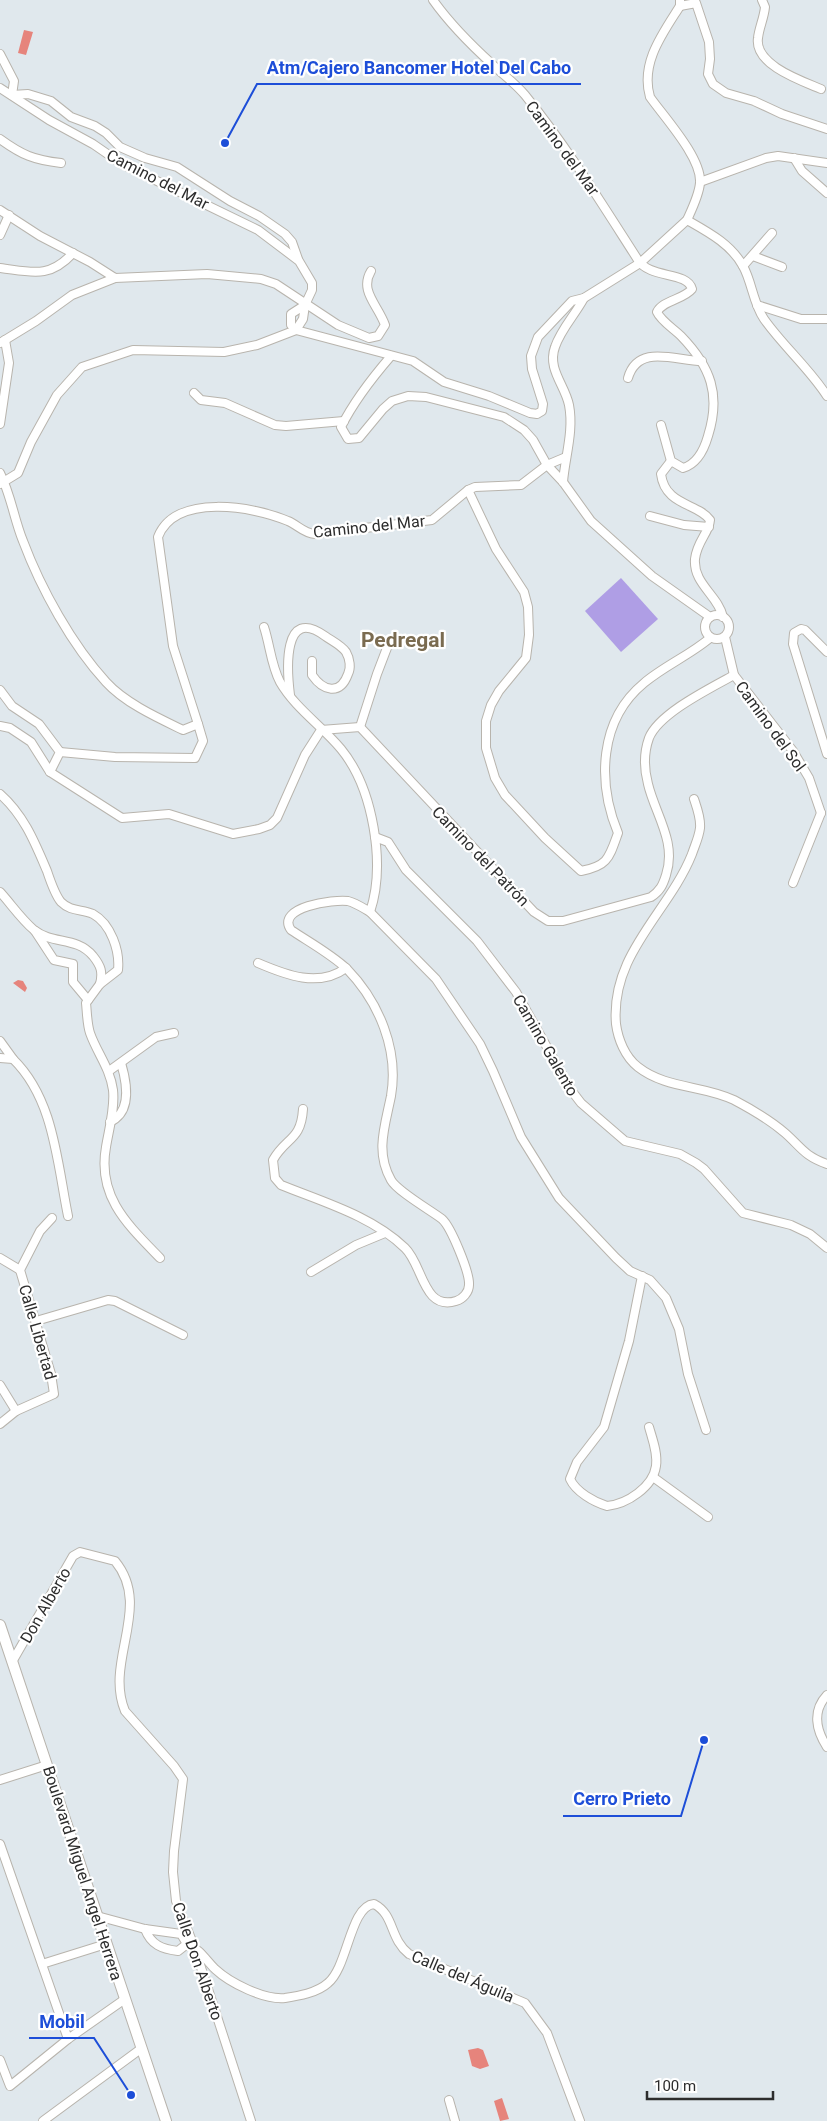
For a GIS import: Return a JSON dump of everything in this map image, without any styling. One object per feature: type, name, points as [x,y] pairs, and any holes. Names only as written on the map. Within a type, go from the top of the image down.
[{"type":"street","name":"Camino del Mar","points":[[433,0],[452,25],[523,93],[595,193],[640,263]]},
{"type":"street","points":[[762,0],[766,8],[757,39],[762,53],[770,64],[782,72],[821,89]]},
{"type":"street","points":[[2,483],[18,473],[30,442],[57,395],[82,367],[133,350],[224,352],[257,345],[296,330],[413,361],[444,382],[457,388],[489,396],[536,414],[542,411],[543,404],[532,369],[531,356],[538,336],[572,301],[584,298],[640,263],[688,220],[700,182],[694,162],[650,97],[647,86],[653,50],[680,3],[696,2],[709,42],[710,59],[708,74],[713,84],[726,93],[754,100],[782,114],[827,129]]},
{"type":"street","points":[[0,54],[14,81],[12,96],[28,94],[51,101],[71,117],[95,126],[106,133],[120,148],[176,167],[187,173],[230,202],[259,216],[285,234],[292,242],[299,261]]},
{"type":"street","name":"Camino del Mar","points":[[0,88],[66,131],[93,144],[122,164],[258,230],[299,261],[312,283],[312,290],[305,305],[303,319],[296,330],[291,325],[291,314],[305,305]]},
{"type":"street","points":[[0,139],[19,153],[37,161],[61,163]]},
{"type":"street","points":[[700,182],[766,158],[778,156],[827,163]]},
{"type":"street","points":[[794,158],[802,171],[827,193]]},
{"type":"street","points":[[0,210],[40,236],[115,278]]},
{"type":"street","points":[[0,235],[9,216]]},
{"type":"street","points":[[688,220],[719,239],[743,266],[764,319],[812,374],[827,396]]},
{"type":"street","points":[[743,266],[772,233]]},
{"type":"street","points":[[0,268],[46,272],[63,264],[73,253]]},
{"type":"street","points":[[753,256],[782,267]]},
{"type":"street","points":[[640,263],[652,272],[684,280],[690,284],[692,290],[687,295],[659,307],[657,312],[702,360],[711,381],[715,410],[714,420],[706,442],[694,463],[680,468],[671,461],[661,425]]},
{"type":"street","points":[[0,424],[9,363],[8,349],[2,341],[72,295],[115,278],[207,274],[236,275],[261,279],[276,284],[305,305],[368,338],[378,336],[385,325],[379,309],[366,289],[366,279],[370,271]]},
{"type":"street","points":[[563,482],[570,434],[569,406],[556,374],[553,360],[554,348],[584,298]]},
{"type":"street","points":[[758,305],[800,319],[827,319]]},
{"type":"street","points":[[391,356],[360,396],[344,421],[341,427],[343,434],[348,439],[354,440],[359,438],[392,401],[408,396],[426,397],[504,417],[524,430],[547,465],[563,482],[591,521],[652,576],[710,617],[723,617]]},
{"type":"street","points":[[628,378],[632,366],[638,360],[649,357],[702,360]]},
{"type":"street","points":[[194,393],[201,400],[225,403],[261,421],[275,425],[286,426],[344,421]]},
{"type":"street","points":[[566,457],[547,465],[520,485],[475,487],[468,490],[496,549],[524,592],[528,607],[529,635],[526,658],[499,691],[491,705],[486,721],[486,748],[492,771],[505,795],[544,838],[581,871],[599,868],[609,857],[618,833],[608,810],[604,781],[605,756],[610,731],[624,702],[645,682],[692,653],[710,638]]},
{"type":"street","points":[[671,461],[661,474],[662,482],[681,503],[706,515],[710,520],[709,527],[699,542],[695,562],[696,574],[718,604],[729,627],[725,637],[720,640],[710,638]]},
{"type":"street","points":[[0,473],[22,540],[37,574],[67,629],[107,683],[149,714],[183,730],[198,724]]},
{"type":"street","name":"Camino del Mar","points":[[60,752],[115,757],[195,758],[203,741],[173,646],[158,537],[163,525],[175,517],[206,506],[239,508],[289,521],[306,533],[423,522],[441,514],[468,490]]},
{"type":"street","points":[[650,516],[684,525],[709,527]]},
{"type":"street","points":[[710,617],[705,628],[710,638]]},
{"type":"street","points":[[264,627],[275,669],[290,697],[341,748],[356,770],[365,793],[375,836],[376,882],[370,912]]},
{"type":"street","points":[[290,697],[287,651],[296,634],[304,628],[312,629],[340,646],[347,653],[350,662],[350,672],[339,687],[332,690],[324,688],[312,675],[312,661]]},
{"type":"street","points":[[827,652],[805,630],[801,629],[794,633],[794,644],[827,754]]},
{"type":"street","name":"Camino del Sol","points":[[725,637],[734,675],[793,751],[809,778],[824,813]]},
{"type":"street","points":[[0,726],[10,728],[31,742],[50,772],[122,818],[169,814],[233,834],[259,829],[270,825],[277,818],[308,748],[322,730],[360,727],[390,640]]},
{"type":"street","points":[[664,903],[662,888],[668,865],[668,846],[665,830],[648,785],[645,764],[650,737],[661,724],[683,706],[734,675]]},
{"type":"street","points":[[0,690],[12,706],[39,724],[60,752],[50,772]]},
{"type":"street","name":"Camino del Patrón","points":[[360,727],[497,874],[542,919],[564,921],[612,909],[651,896],[662,888]]},
{"type":"street","points":[[0,794],[23,820],[60,901],[74,911],[92,914],[111,934],[119,960],[118,970],[100,984],[86,1003],[90,1032],[109,1071],[113,1097],[104,1158],[105,1185],[134,1232],[160,1258]]},
{"type":"street","points":[[694,799],[699,816],[699,836],[677,884],[628,959],[619,986],[615,1013],[620,1040],[626,1052],[638,1067],[654,1077],[672,1084],[724,1096],[735,1101],[780,1129],[802,1152],[827,1164]]},
{"type":"street","points":[[793,883],[824,813]]},
{"type":"street","name":"Camino Galento","points":[[375,836],[388,842],[406,870],[477,941],[516,992],[571,1090],[581,1103],[625,1141],[680,1154],[696,1162],[743,1213],[791,1225],[810,1234],[827,1248]]},
{"type":"street","points":[[0,892],[34,929],[54,960],[73,964],[73,982],[88,1000]]},
{"type":"street","points":[[303,1109],[302,1123],[297,1134],[273,1160],[275,1178],[281,1185],[350,1213],[385,1233],[412,1255],[427,1293],[434,1300],[445,1303],[458,1301],[466,1295],[470,1284],[456,1242],[444,1221],[392,1183],[385,1168],[381,1150],[391,1094],[390,1043],[372,1001],[346,968],[291,930],[288,920],[300,909],[316,904],[348,901],[370,912],[436,979],[480,1044],[521,1137],[559,1198],[630,1271],[656,1285],[672,1310],[680,1329],[688,1374],[706,1430]]},
{"type":"street","points":[[34,929],[47,937],[85,947],[98,961],[103,973],[100,984]]},
{"type":"street","points":[[258,963],[281,972],[322,979],[336,975],[346,968]]},
{"type":"street","points":[[109,1071],[156,1037],[174,1033]]},
{"type":"street","points":[[0,1041],[30,1077],[46,1111],[68,1216]]},
{"type":"street","points":[[0,1058],[14,1059]]},
{"type":"street","points":[[110,1122],[118,1118],[123,1110],[127,1086],[121,1063]]},
{"type":"street","name":"Calle Libertad","points":[[20,1270],[40,1231],[52,1218]]},
{"type":"street","points":[[311,1272],[356,1245],[385,1233]]},
{"type":"street","name":"Calle Libertad","points":[[0,1258],[20,1270],[51,1374],[54,1394],[16,1411]]},
{"type":"street","points":[[642,1276],[629,1341],[604,1427],[577,1462],[570,1478],[587,1496],[607,1506],[629,1500],[653,1477],[656,1460],[649,1427]]},
{"type":"street","points":[[36,1321],[108,1300],[115,1301],[183,1334]]},
{"type":"street","points":[[0,1385],[16,1411],[0,1424]]},
{"type":"street","points":[[653,1477],[708,1516]]},
{"type":"street","name":"Don Alberto","points":[[12,1662],[74,1556],[80,1552]]},
{"type":"street","name":"Calle Don Alberto","points":[[80,1552],[116,1562],[127,1579],[132,1603],[119,1667],[119,1692],[125,1711],[174,1766],[183,1779],[173,1872],[176,1902],[251,2121]]},
{"type":"street","name":"Boulevard Miguel Angel Herrera","points":[[0,1625],[166,2121]]},
{"type":"street","points":[[826,1745],[816,1716],[827,1695]]},
{"type":"street","points":[[0,1780],[47,1765]]},
{"type":"street","points":[[0,1844],[68,2039]]},
{"type":"street","name":"Calle del Águila","points":[[97,1916],[145,1929],[181,1934],[220,1973],[242,1987],[271,1997],[282,1998],[303,1994],[327,1985],[336,1974],[358,1914],[367,1906],[374,1904],[384,1910],[389,1918],[395,1940],[409,1954],[525,2003],[547,2033],[580,2121]]},
{"type":"street","points":[[145,1929],[148,1936],[161,1948],[178,1951],[191,1945]]},
{"type":"street","points":[[42,1964],[106,1944]]},
{"type":"street","points":[[0,2060],[10,2086],[68,2039],[125,1999]]},
{"type":"street","points":[[43,2121],[142,2048]]},
{"type":"street","points":[[449,2100],[456,2121]]},
{"type":"shaded area","points":[[24,30],[33,32],[26,55],[18,53]]},
{"type":"shaded area","points":[[621,578],[658,619],[621,652],[585,611]]},
{"type":"shaded area","points":[[18,980],[23,981],[27,988],[25,992],[13,983]]},
{"type":"shaded area","points":[[478,2048],[483,2050],[489,2066],[480,2069],[472,2066],[468,2050]]},
{"type":"shaded area","points":[[502,2098],[509,2119],[500,2121],[494,2101]]},
{"type":"place","name":"Atm/Cajero Bancomer Hotel Del Cabo","points":[[225,143]]},
{"type":"place","name":"Cerro Prieto","points":[[704,1740]]},
{"type":"place","name":"Mobil","points":[[131,2095]]},
{"type":"district","name":"Pedregal","points":[[403,640]]}]
